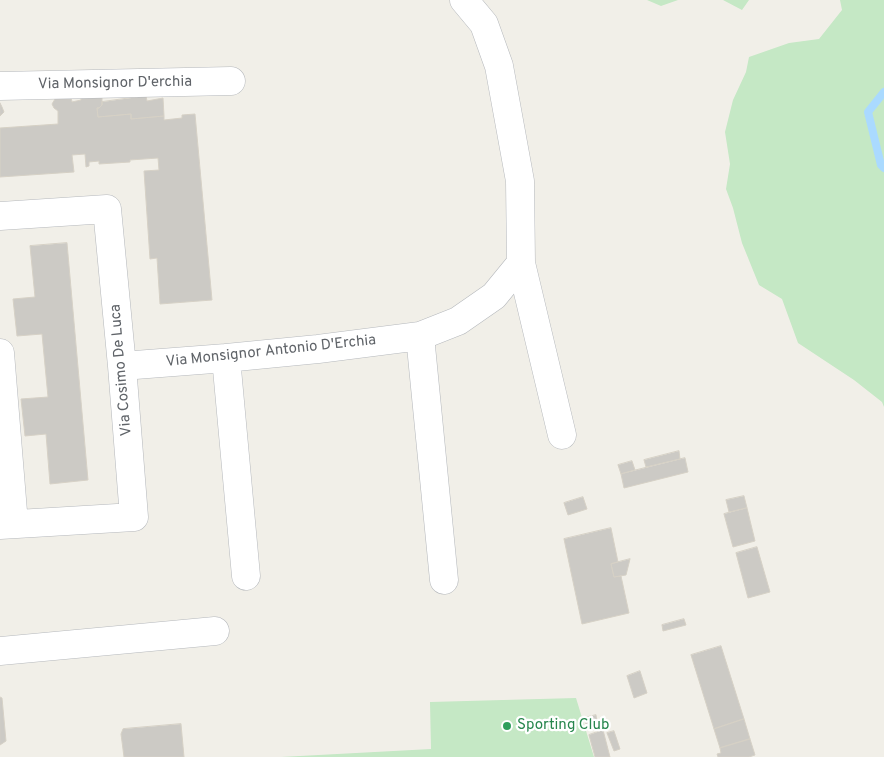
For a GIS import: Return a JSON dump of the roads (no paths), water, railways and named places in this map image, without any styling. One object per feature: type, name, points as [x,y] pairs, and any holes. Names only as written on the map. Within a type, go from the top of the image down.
[{"type":"street","points":[[464,0],[484,24],[499,66],[520,181],[520,263],[562,435]]},
{"type":"street","name":"Via Monsignor D'erchia","points":[[0,86],[231,81]]},
{"type":"street","name":"Via Cosimo De Luca","points":[[0,216],[107,209],[134,517],[7,525],[0,353]]},
{"type":"street","name":"Via Monsignor Antonio D'Erchia","points":[[122,366],[318,349],[420,336],[458,321],[494,296],[520,263]]},
{"type":"street","points":[[420,336],[444,580]]},
{"type":"street","points":[[226,358],[246,576]]},
{"type":"street","points":[[0,651],[215,631]]},
{"type":"waterway","points":[[884,92],[868,112],[881,165],[884,168]]},
{"type":"place","name":"Sporting Club","points":[[507,726]]}]
